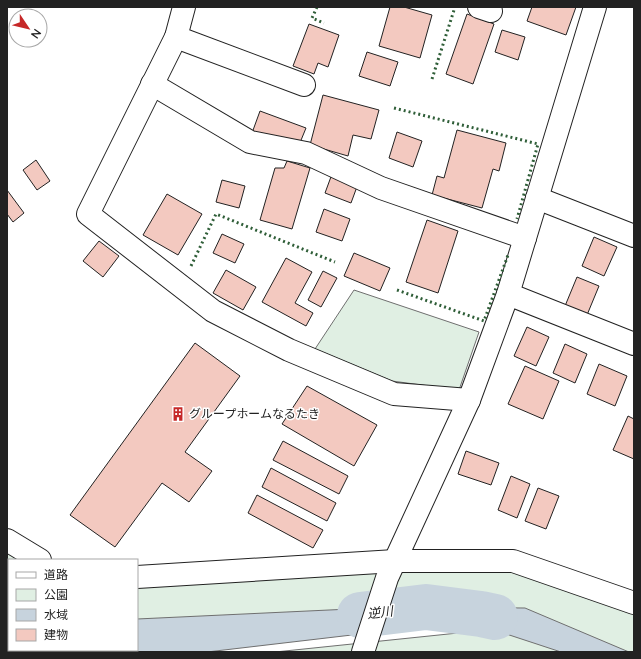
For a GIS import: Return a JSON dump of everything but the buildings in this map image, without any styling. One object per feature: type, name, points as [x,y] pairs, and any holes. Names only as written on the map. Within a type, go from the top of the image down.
[{"type":"street","points":[[184,7],[176,37],[88,214],[213,311],[289,350],[394,394],[469,400]]},
{"type":"street","points":[[363,652],[391,570],[469,400],[508,294],[595,7]]},
{"type":"street","points":[[176,37],[304,85]]},
{"type":"street","points":[[152,84],[250,142],[306,153],[381,188],[525,238]]},
{"type":"street","points":[[537,198],[634,236]]},
{"type":"street","points":[[508,294],[634,344]]},
{"type":"street","points":[[7,540],[38,559]]},
{"type":"street","points":[[138,577],[391,570],[513,561],[634,603]]},
{"type":"green space","points":[[354,290],[479,332],[459,390],[392,381],[315,349]]},
{"type":"green space","points":[[7,548],[24,559],[8,559],[7,616]]},
{"type":"green space","points":[[513,561],[634,603],[634,652],[275,652],[487,630],[501,634],[482,626],[138,624],[138,582]]},
{"type":"water","points":[[393,607],[525,608],[629,652],[561,652],[482,626],[386,631],[207,652],[7,652],[7,615],[8,651],[138,651],[138,619]]},
{"type":"waterway","name":"逆川","points":[[360,615],[426,607],[495,617]]},
{"type":"hedge","points":[[317,7],[312,18],[324,23]]},
{"type":"hedge","points":[[432,79],[455,7]]},
{"type":"hedge","points":[[394,108],[538,144],[517,219]]},
{"type":"hedge","points":[[191,266],[216,214],[335,262]]},
{"type":"hedge","points":[[397,290],[484,321],[508,255]]},
{"type":"place","name":"グループホームなるたき","points":[[178,414]]}]
